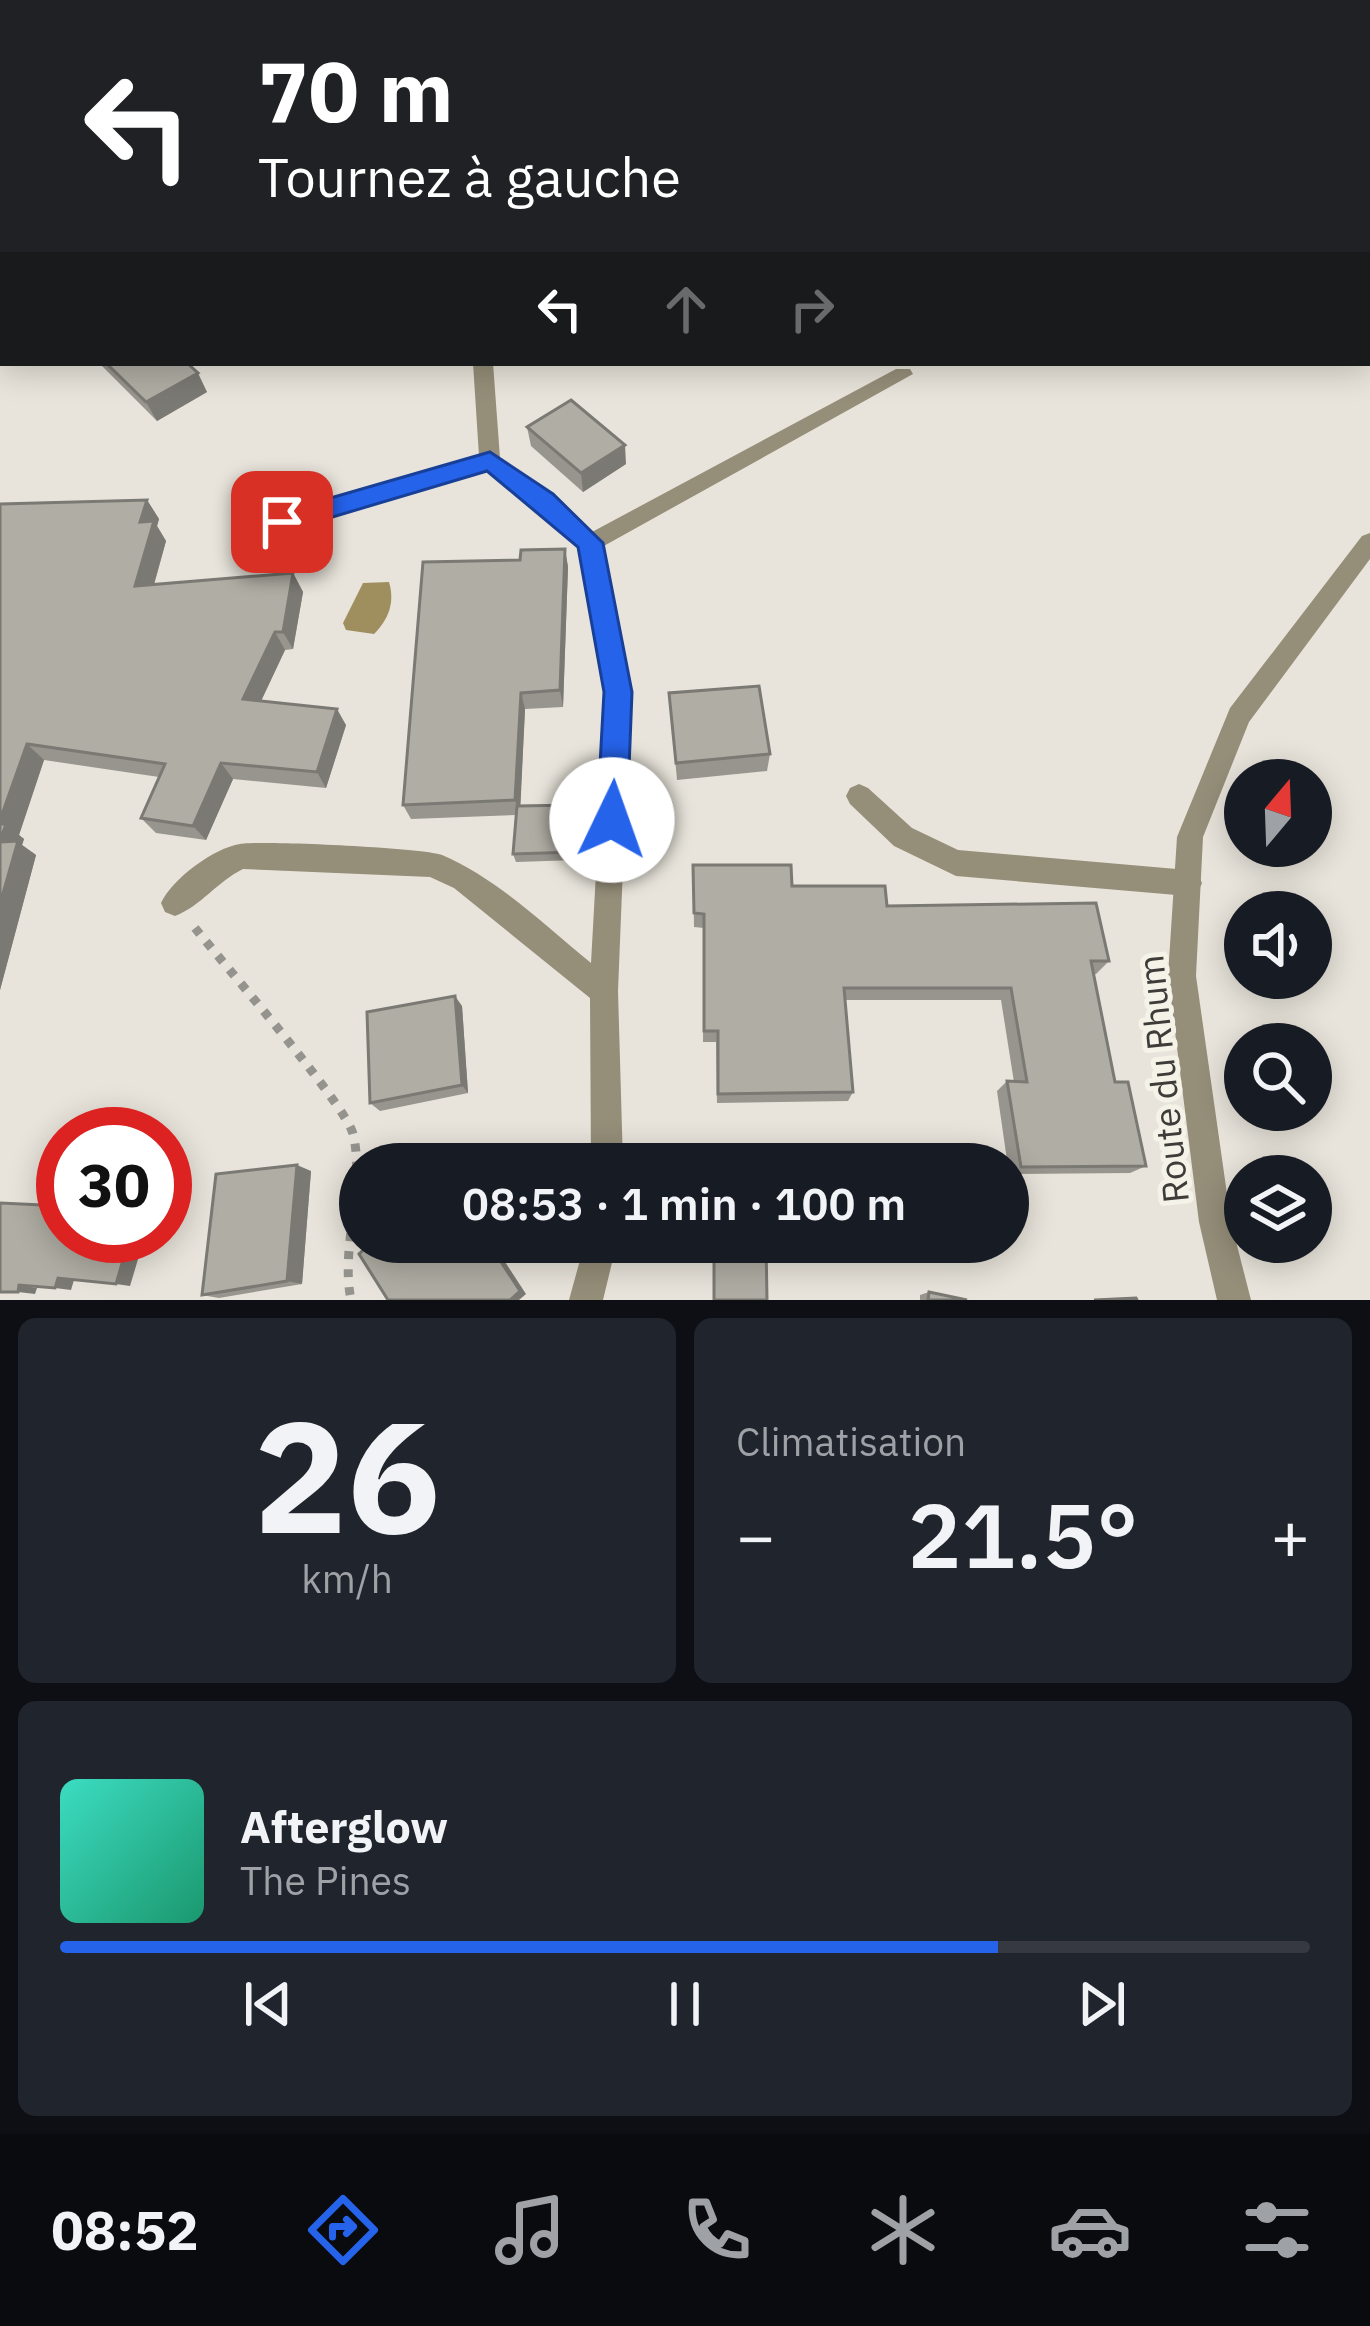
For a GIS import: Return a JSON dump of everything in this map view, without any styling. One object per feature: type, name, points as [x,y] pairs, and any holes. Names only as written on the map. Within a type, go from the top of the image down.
[{"type":"street","points":[[483,366],[490,461],[590,543],[618,692],[604,992],[608,1143]]},
{"type":"street","points":[[590,543],[903,374]]},
{"type":"street","points":[[282,522],[490,461]]},
{"type":"street","name":"Route du Rhum","points":[[1234,1300],[1215,1222],[1182,976],[1190,837],[1238,716],[1370,542]]},
{"type":"street","points":[[859,796],[903,837],[956,863],[1188,883]]},
{"type":"street","points":[[175,903],[216,868],[241,856],[432,864],[464,879],[604,992]]},
{"type":"street","points":[[586,1300],[596,1263]]},
{"type":"path","points":[[175,903],[352,1128],[358,1155],[346,1258],[351,1300]]},
{"type":"shaded area","points":[[389,582],[391,603],[374,634],[346,630],[343,623],[363,583]]},
{"type":"building","points":[[109,366],[190,366],[198,373],[146,402]]},
{"type":"building","points":[[571,400],[625,445],[581,473],[527,427]]},
{"type":"building","points":[[147,500],[140,522],[154,521],[135,586],[293,573],[283,632],[275,632],[243,699],[337,709],[317,772],[221,763],[193,826],[141,818],[165,764],[27,744],[0,820],[0,504]]},
{"type":"building","points":[[565,549],[560,690],[521,693],[515,800],[403,805],[423,562],[520,560],[521,550]]},
{"type":"building","points":[[759,686],[770,754],[676,763],[669,693]]},
{"type":"building","points":[[576,805],[575,852],[513,854],[517,806]]},
{"type":"building","points":[[18,841],[0,904],[0,842]]},
{"type":"building","points":[[693,865],[791,865],[792,886],[885,886],[887,906],[1096,903],[1109,961],[1091,961],[1115,1082],[1128,1082],[1146,1166],[1029,1167],[1029,1143],[1017,1143],[1007,1081],[1027,1082],[1011,988],[844,988],[853,1092],[718,1094],[718,1031],[704,1031],[704,914],[694,913]]},
{"type":"building","points":[[455,996],[462,1085],[370,1103],[367,1012]]},
{"type":"building","points":[[297,1165],[287,1281],[202,1295],[216,1174]]},
{"type":"building","points":[[0,1203],[36,1205],[36,1263],[122,1263],[116,1284],[58,1278],[55,1288],[19,1285],[18,1292],[0,1292]]},
{"type":"building","points":[[365,1263],[502,1263],[520,1291],[510,1300],[388,1300]]},
{"type":"building","points":[[714,1263],[766,1263],[767,1300],[714,1300]]},
{"type":"building","points":[[929,1292],[967,1300],[928,1300]]},
{"type":"route","points":[[282,522],[490,461],[544,501],[590,543],[618,692],[612,820]]}]
